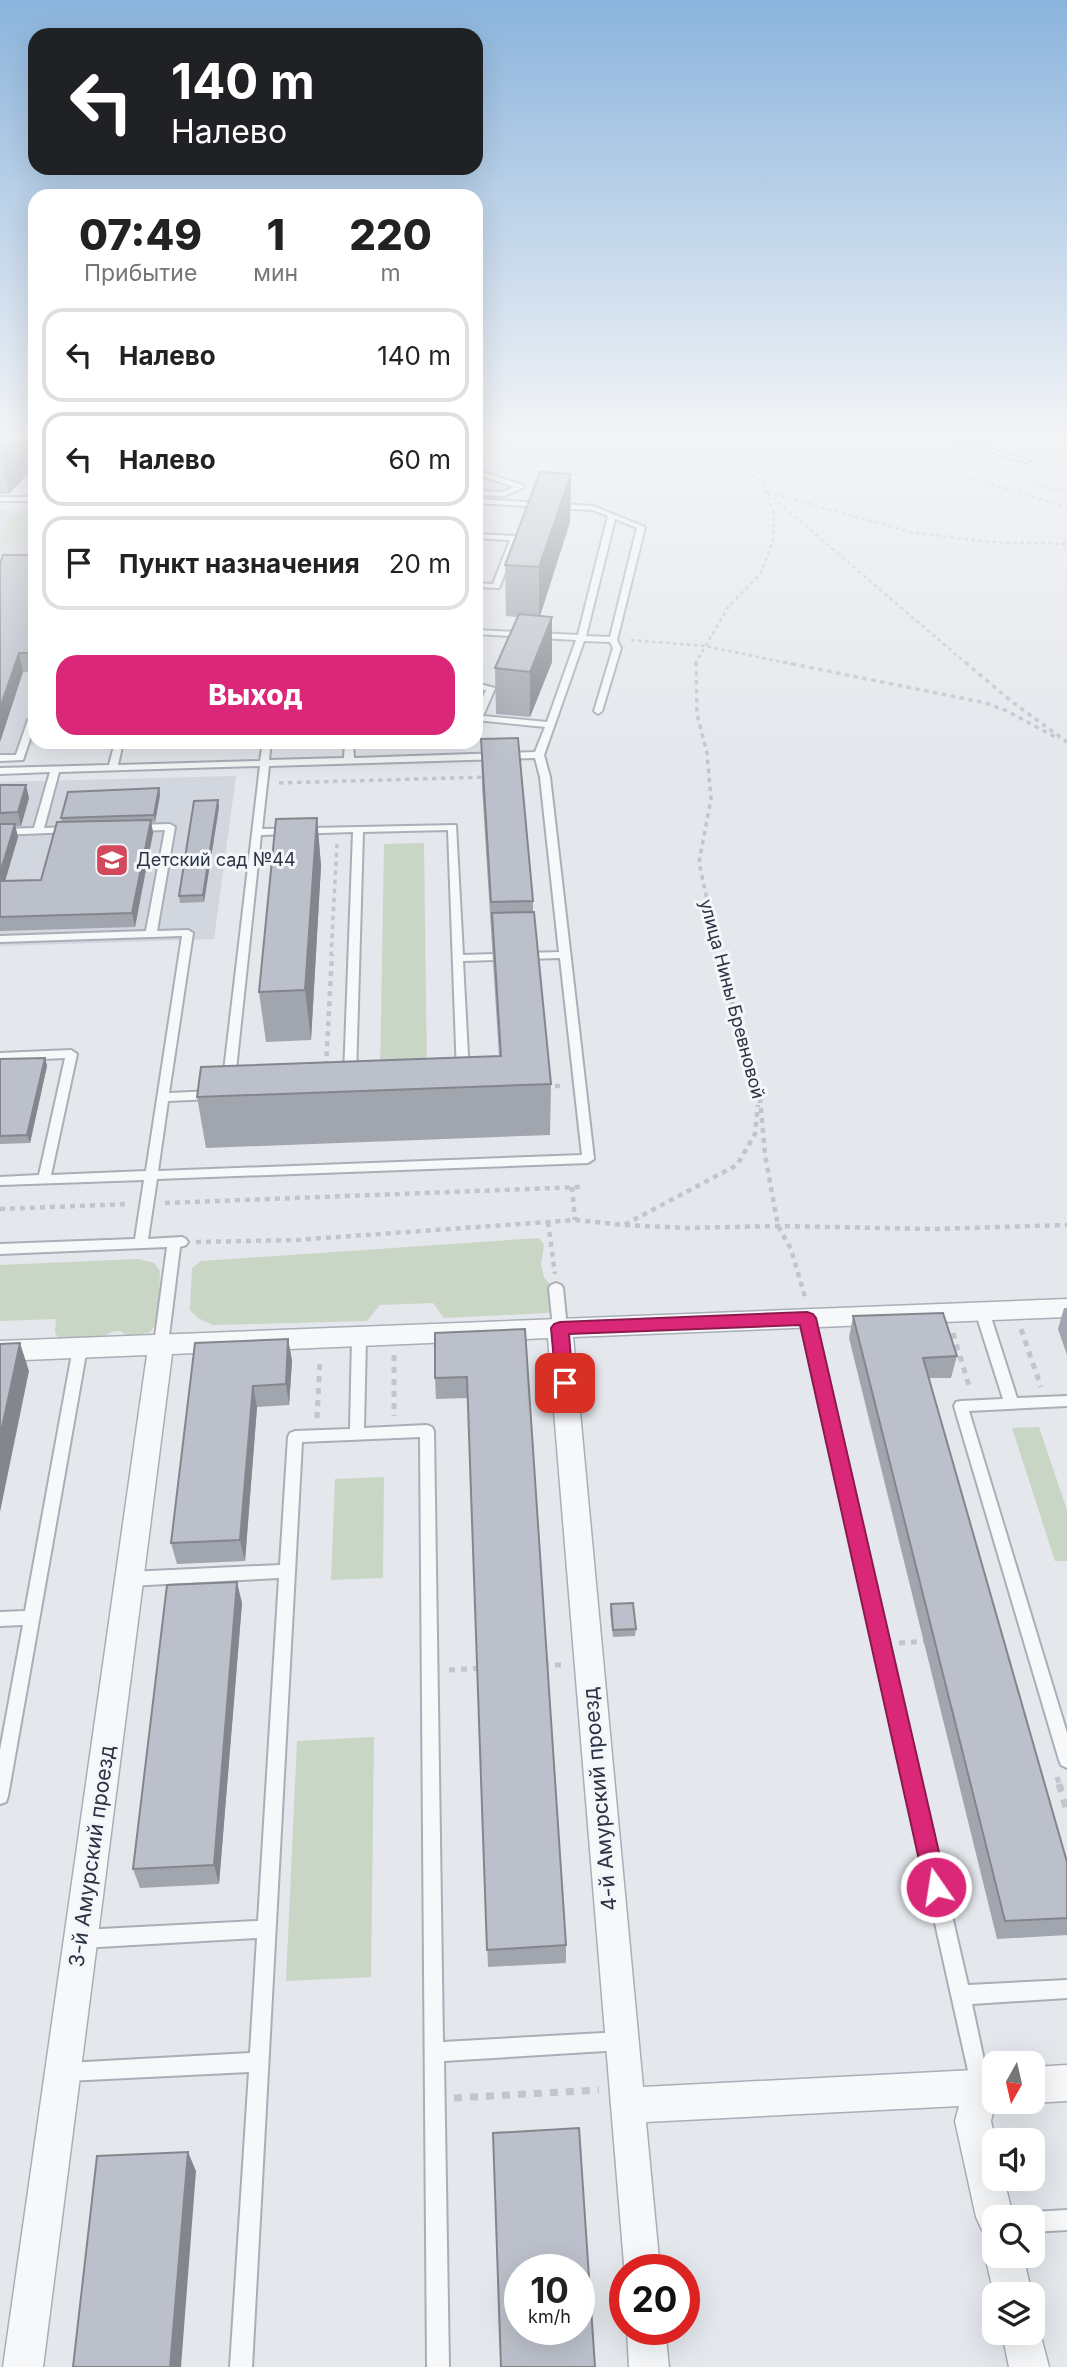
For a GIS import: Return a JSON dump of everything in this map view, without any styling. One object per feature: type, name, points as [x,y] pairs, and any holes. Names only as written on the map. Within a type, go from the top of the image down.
[{"type":"street","points":[[0,1351],[1067,1308]]},
{"type":"street","name":"4-й Амурский проезд","points":[[560,1328],[611,2042],[611,2099],[627,2254]]},
{"type":"street","name":"3-й Амурский проезд","points":[[23,2367],[161,1344]]},
{"type":"street","points":[[1045,2085],[1067,2084]]},
{"type":"street","points":[[611,2099],[982,2088]]},
{"type":"street","points":[[982,2101],[974,2121],[992,2205]]},
{"type":"street","points":[[641,2345],[649,2367]]},
{"type":"street","points":[[1024,2345],[1029,2367]]},
{"type":"lane","points":[[483,585],[496,586],[514,541]]},
{"type":"lane","points":[[0,1181],[588,1160],[545,777],[539,755],[581,639],[605,541]]},
{"type":"lane","points":[[598,711],[617,648],[613,640],[637,541]]},
{"type":"lane","points":[[483,632],[613,640]]},
{"type":"lane","points":[[483,687],[491,688],[483,706]]},
{"type":"lane","points":[[483,718],[550,725]]},
{"type":"lane","points":[[0,758],[20,758],[28,735]]},
{"type":"lane","points":[[113,768],[117,749]]},
{"type":"lane","points":[[163,1097],[227,1094],[266,749]]},
{"type":"lane","points":[[349,749],[349,761]]},
{"type":"lane","points":[[0,771],[539,755]]},
{"type":"lane","points":[[38,831],[55,769]]},
{"type":"lane","points":[[130,828],[170,827],[151,934]]},
{"type":"lane","points":[[256,832],[453,827],[463,1086]]},
{"type":"lane","points":[[325,1091],[349,1090],[358,829]]},
{"type":"lane","points":[[0,832],[78,830]]},
{"type":"lane","points":[[0,939],[188,933],[141,1244]]},
{"type":"lane","points":[[458,958],[565,955]]},
{"type":"lane","points":[[0,1057],[71,1054],[44,1180]]},
{"type":"lane","points":[[0,1249],[178,1242],[161,1344]]},
{"type":"lane","points":[[556,1288],[560,1328]]},
{"type":"lane","points":[[982,1311],[1012,1404]]},
{"type":"lane","points":[[807,1318],[961,1995],[982,2070]]},
{"type":"lane","points":[[357,1434],[359,1337]]},
{"type":"lane","points":[[0,1796],[80,1348]]},
{"type":"lane","points":[[1067,1401],[961,1406],[1067,1760]]},
{"type":"lane","points":[[241,2367],[295,1437],[427,1431],[438,2367]]},
{"type":"lane","points":[[129,1579],[287,1571]]},
{"type":"lane","points":[[0,1619],[32,1618]]},
{"type":"lane","points":[[80,1939],[266,1929]]},
{"type":"lane","points":[[961,1995],[1067,1989]]},
{"type":"lane","points":[[434,2052],[611,2042]]},
{"type":"lane","points":[[63,2073],[259,2062]]},
{"type":"lane","points":[[1045,2221],[1067,2220]]},
{"type":"path","name":"улица Нины Бревновой","points":[[772,541],[761,573],[729,606],[694,665],[697,714],[707,753],[711,799],[699,862],[714,939],[760,1098],[765,1155],[778,1226],[791,1249],[805,1289],[807,1318]]},
{"type":"path","points":[[824,541],[1011,701],[1067,743]]},
{"type":"path","points":[[984,541],[1067,546]]},
{"type":"path","points":[[613,640],[648,639],[705,646],[986,703],[1007,711],[1067,743]]},
{"type":"path","points":[[262,783],[494,776]]},
{"type":"path","points":[[325,844],[337,844],[325,1091]]},
{"type":"path","points":[[542,1087],[569,1086]]},
{"type":"path","points":[[624,1224],[737,1165],[755,1133],[760,1098]]},
{"type":"path","points":[[572,1187],[575,1220]]},
{"type":"path","points":[[0,1209],[580,1187]]},
{"type":"path","points":[[178,1242],[296,1240],[575,1220],[686,1228],[933,1228],[1067,1224]]},
{"type":"path","points":[[548,1222],[556,1288]]},
{"type":"path","points":[[1018,1318],[1043,1392]]},
{"type":"path","points":[[950,1321],[972,1395],[959,1395]]},
{"type":"path","points":[[394,1344],[394,1423]]},
{"type":"path","points":[[317,1427],[321,1347]]},
{"type":"path","points":[[898,1656],[895,1643],[936,1641]]},
{"type":"path","points":[[531,1666],[570,1664]]},
{"type":"path","points":[[440,1671],[492,1668]]},
{"type":"path","points":[[447,2098],[611,2099],[611,2042]]},
{"type":"shaded area","points":[[0,541],[28,541],[28,745],[22,745],[19,753],[0,753]]},
{"type":"shaded area","name":"Детский сад №44","points":[[236,776],[214,939],[0,946],[0,782]]},
{"type":"green space","points":[[0,541],[28,541],[28,542]]},
{"type":"green space","points":[[424,843],[427,1077],[380,1079],[384,844]]},
{"type":"green space","points":[[539,1238],[544,1245],[541,1264],[544,1277],[550,1285],[554,1306],[548,1313],[444,1318],[433,1303],[380,1305],[367,1321],[213,1325],[198,1318],[190,1310],[192,1268],[201,1261]]},
{"type":"green space","points":[[138,1259],[154,1263],[160,1271],[158,1321],[150,1332],[131,1335],[116,1331],[94,1339],[73,1340],[58,1338],[55,1332],[56,1319],[0,1321],[0,1265]]},
{"type":"green space","points":[[1039,1427],[1067,1510],[1067,1561],[1055,1561],[1012,1428]]},
{"type":"green space","points":[[384,1477],[383,1578],[331,1580],[335,1479]]},
{"type":"green space","points":[[374,1737],[371,1977],[286,1981],[297,1741]]},
{"type":"building","points":[[514,541],[548,541],[539,567],[505,565]]},
{"type":"building","points":[[3,555],[28,555],[28,653],[19,653],[0,708],[0,564]]},
{"type":"building","points":[[519,614],[552,617],[530,672],[495,668]]},
{"type":"building","points":[[518,738],[533,901],[491,902],[483,739]]},
{"type":"building","points":[[0,785],[26,785],[18,812],[0,813]]},
{"type":"building","points":[[159,788],[154,815],[61,818],[68,792]]},
{"type":"building","points":[[218,800],[203,895],[179,896],[194,801]]},
{"type":"building","points":[[317,818],[305,990],[259,992],[276,819]]},
{"type":"building","points":[[151,820],[132,913],[0,917],[0,881],[41,880],[57,822]]},
{"type":"building","points":[[0,824],[15,824],[0,873]]},
{"type":"building","points":[[534,912],[551,1084],[197,1097],[201,1067],[501,1056],[492,913]]},
{"type":"building","points":[[45,1058],[27,1135],[0,1136],[0,1059]]},
{"type":"building","points":[[943,1313],[957,1356],[923,1358],[1067,1862],[1067,1918],[1005,1921],[853,1316]]},
{"type":"building","points":[[525,1329],[566,1945],[487,1950],[467,1377],[435,1378],[435,1333]]},
{"type":"building","points":[[288,1339],[286,1384],[253,1386],[240,1540],[171,1543],[195,1343]]},
{"type":"building","points":[[20,1343],[0,1437],[0,1344]]},
{"type":"building","points":[[237,1582],[214,1865],[133,1869],[167,1585]]},
{"type":"building","points":[[633,1603],[636,1629],[613,1630],[611,1604]]},
{"type":"building","points":[[579,2128],[587,2254],[504,2254],[504,2345],[594,2345],[595,2367],[501,2367],[493,2133]]},
{"type":"building","points":[[188,2152],[170,2367],[73,2367],[97,2156]]},
{"type":"place","name":"Детский сад №44","points":[[112,860]]},
{"type":"route","points":[[565,1383],[560,1328],[807,1318],[936,1887]]}]
